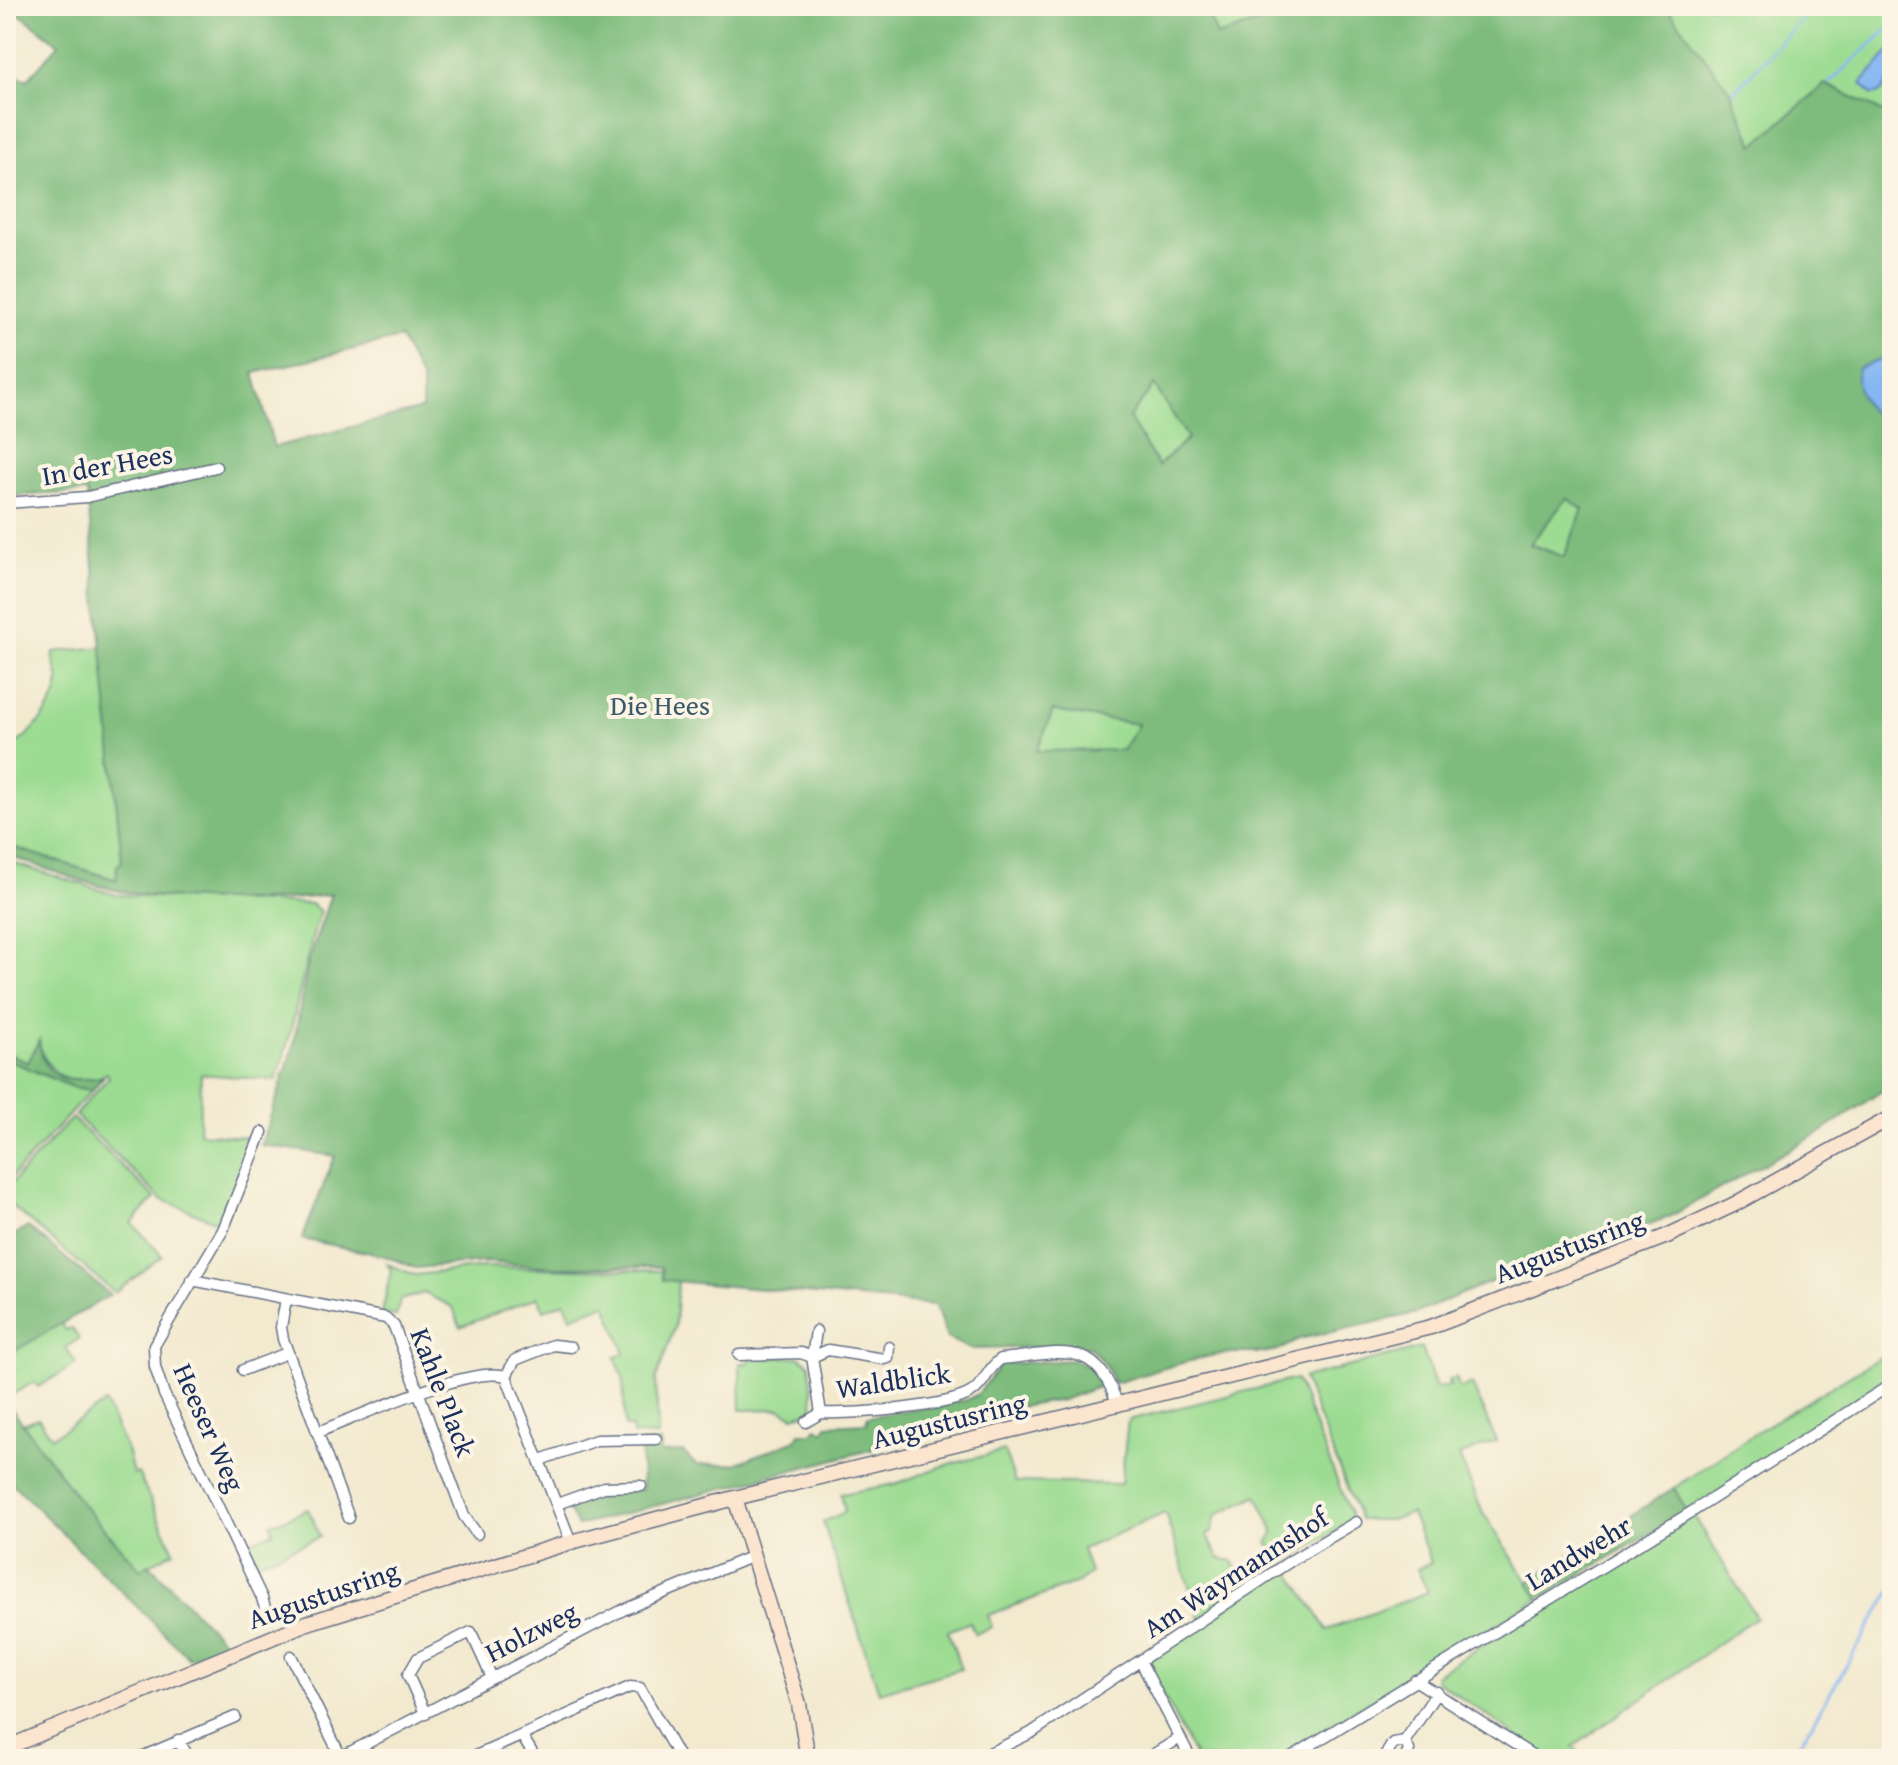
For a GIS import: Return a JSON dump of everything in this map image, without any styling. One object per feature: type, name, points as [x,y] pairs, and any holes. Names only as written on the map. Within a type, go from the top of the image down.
[{"type":"main road","name":"Augustusring","points":[[6,1748],[307,1623],[571,1542],[735,1498],[1431,1327],[1667,1236],[1733,1205],[1892,1117]]},
{"type":"main road","points":[[735,1498],[799,1704],[808,1759]]},
{"type":"street","name":"In der Hees","points":[[6,503],[87,497],[216,467]]},
{"type":"street","name":"Heeser Weg","points":[[262,1132],[223,1230],[154,1346],[155,1367],[164,1394],[262,1598],[267,1615]]},
{"type":"street","name":"Kahle Plack","points":[[192,1280],[386,1318],[394,1326],[464,1516],[477,1534]]},
{"type":"street","points":[[286,1299],[281,1327],[287,1353],[349,1518]]},
{"type":"street","name":"Waldblick","points":[[816,1331],[812,1357],[821,1413]]},
{"type":"street","points":[[506,1376],[515,1360],[553,1345],[571,1347]]},
{"type":"street","name":"Waldblick","points":[[739,1355],[801,1353],[812,1357],[828,1350],[884,1359],[888,1358],[889,1347]]},
{"type":"street","points":[[243,1370],[287,1353]]},
{"type":"street","name":"Waldblick","points":[[806,1422],[821,1413],[889,1410],[954,1398],[972,1392],[1001,1359],[1076,1354],[1094,1360],[1104,1370],[1118,1406]]},
{"type":"street","points":[[318,1432],[418,1391],[491,1375],[506,1376]]},
{"type":"street","points":[[506,1376],[571,1542]]},
{"type":"street","name":"Landwehr","points":[[1288,1759],[1690,1513],[1892,1384]]},
{"type":"street","points":[[540,1460],[596,1440],[656,1439]]},
{"type":"street","points":[[557,1504],[604,1487],[641,1486]]},
{"type":"street","name":"Am Waymannshof","points":[[977,1759],[1011,1745],[1292,1560],[1356,1522]]},
{"type":"street","name":"Holzweg","points":[[339,1758],[623,1610],[753,1556]]},
{"type":"street","points":[[425,1713],[408,1675],[418,1658],[471,1632],[492,1678]]},
{"type":"street","points":[[291,1656],[339,1758]]},
{"type":"street","name":"Am Waymannshof","points":[[1141,1662],[1191,1759]]},
{"type":"street","points":[[1415,1680],[1531,1757]]},
{"type":"street","points":[[469,1759],[620,1690],[640,1688],[680,1759]]},
{"type":"street","points":[[1383,1759],[1393,1743],[1405,1741],[1437,1692]]},
{"type":"street","points":[[137,1759],[235,1717]]},
{"type":"street","points":[[522,1736],[536,1759]]},
{"type":"street","points":[[1146,1759],[1180,1738]]},
{"type":"street","points":[[178,1740],[190,1759]]},
{"type":"street","points":[[1405,1741],[1409,1750],[1405,1759]]},
{"type":"green space","name":"Die Hees","points":[[9,6],[1205,6],[1217,36],[1276,17],[1270,6],[1666,6],[1730,91],[1754,145],[1825,84],[1892,116],[1892,356],[1858,368],[1888,416],[1892,415],[1892,1084],[1823,1131],[1669,1217],[1480,1286],[1417,1313],[1299,1339],[1277,1350],[1203,1358],[1114,1383],[1105,1364],[1089,1346],[970,1349],[947,1338],[935,1305],[663,1280],[661,1267],[554,1267],[484,1262],[416,1268],[385,1256],[302,1239],[335,1156],[261,1145],[293,1048],[308,963],[331,894],[253,900],[132,893],[85,882],[6,855],[6,845],[116,880],[117,866],[122,862],[87,492],[6,496],[6,71],[27,80],[59,44]],"holes":[[[400,338],[422,381],[422,409],[274,447],[254,373]],[[1154,385],[1188,438],[1158,466],[1129,418]],[[1567,498],[1583,509],[1564,557],[1530,544]],[[1053,711],[1138,724],[1122,750],[1037,751]]]},
{"type":"green space","points":[[1205,6],[1270,6],[1277,17],[1217,36]]},
{"type":"green space","points":[[1665,6],[1892,6],[1892,232],[1800,278]]},
{"type":"green space","points":[[1154,385],[1188,438],[1158,466],[1129,418]]},
{"type":"green space","points":[[1568,497],[1583,510],[1564,557],[1529,543]]},
{"type":"green space","points":[[102,647],[122,862],[117,866],[117,880],[6,845],[6,749],[34,728],[55,697],[58,676],[54,652]]},
{"type":"green space","points":[[1052,711],[1139,724],[1122,751],[1036,751]]},
{"type":"green space","points":[[6,861],[116,895],[311,904],[320,911],[276,1080],[201,1074],[199,1133],[255,1138],[222,1224],[161,1199],[75,1115],[109,1077],[107,1073],[84,1081],[64,1077],[48,1063],[39,1041],[28,1064],[6,1052]]},
{"type":"green space","points":[[39,1040],[46,1065],[52,1072],[69,1079],[103,1077],[92,1090],[72,1087],[6,1059],[6,1052],[28,1063]]},
{"type":"green space","points":[[6,1059],[72,1087],[92,1090],[6,1183]]},
{"type":"green space","points":[[72,1118],[155,1198],[132,1223],[162,1256],[115,1293],[6,1201],[6,1189]]},
{"type":"green space","points":[[28,1227],[110,1295],[6,1356],[6,1240]]},
{"type":"green space","points":[[387,1264],[415,1275],[485,1267],[662,1271],[663,1279],[678,1281],[675,1326],[656,1379],[658,1436],[633,1435],[631,1427],[625,1427],[623,1377],[615,1357],[625,1353],[606,1304],[571,1317],[565,1302],[544,1310],[538,1297],[460,1327],[453,1307],[424,1293],[400,1300],[396,1316],[382,1314],[391,1270]]},
{"type":"green space","points":[[61,1323],[66,1330],[72,1328],[79,1339],[66,1347],[76,1364],[38,1387],[34,1382],[6,1398],[6,1356]]},
{"type":"green space","points":[[1422,1348],[1436,1388],[1450,1386],[1448,1381],[1456,1378],[1460,1389],[1472,1384],[1496,1441],[1459,1456],[1482,1511],[1539,1599],[1275,1759],[1196,1759],[1146,1662],[1287,1567],[1327,1630],[1428,1592],[1417,1569],[1431,1562],[1411,1513],[1390,1520],[1360,1520],[1303,1378]]},
{"type":"green space","points":[[1892,1350],[1892,1382],[1687,1512],[1674,1488],[1766,1426]]},
{"type":"green space","points":[[800,1357],[810,1364],[814,1411],[793,1416],[780,1409],[741,1410],[740,1363],[748,1363],[750,1358]]},
{"type":"green space","points":[[1074,1360],[1092,1368],[1101,1386],[1062,1400],[1006,1409],[974,1423],[577,1526],[568,1508],[571,1502],[598,1492],[642,1489],[641,1443],[661,1442],[661,1453],[683,1452],[696,1465],[735,1464],[796,1440],[800,1433],[812,1433],[817,1428],[824,1431],[827,1425],[867,1423],[867,1417],[967,1400],[978,1394],[1001,1364]]},
{"type":"green space","points":[[1296,1379],[1351,1515],[1349,1523],[1264,1576],[1258,1575],[1275,1554],[1268,1543],[1274,1532],[1257,1495],[1216,1515],[1212,1532],[1207,1535],[1219,1558],[1233,1561],[1246,1588],[1200,1619],[1165,1513],[1082,1549],[1090,1573],[1079,1582],[988,1615],[992,1627],[975,1634],[970,1622],[948,1631],[961,1669],[879,1692],[823,1522],[845,1512],[841,1494],[895,1484],[943,1466],[1004,1451],[1015,1482],[1121,1484],[1128,1420]]},
{"type":"green space","points":[[6,1401],[82,1504],[140,1569],[149,1564],[224,1642],[189,1658],[6,1477]]},
{"type":"green space","points":[[105,1403],[128,1453],[133,1474],[138,1473],[174,1551],[140,1570],[82,1504],[23,1424],[38,1418],[52,1437]]},
{"type":"green space","points":[[1674,1488],[1687,1512],[1539,1599],[1528,1582]]},
{"type":"green space","points":[[308,1509],[320,1537],[251,1565],[241,1546],[273,1532],[271,1524]]},
{"type":"green space","points":[[1693,1514],[1756,1617],[1573,1747],[1587,1759],[1550,1759],[1437,1681],[1435,1675]]},
{"type":"water","points":[[1892,48],[1888,83],[1879,93],[1872,95],[1861,84]]},
{"type":"water","points":[[1892,356],[1892,415],[1879,417],[1868,408],[1861,396],[1857,382],[1858,368]]},
{"type":"waterway","points":[[1733,93],[1814,6]]},
{"type":"waterway","points":[[1829,83],[1892,25]]},
{"type":"waterway","points":[[1791,1759],[1892,1589]]}]
